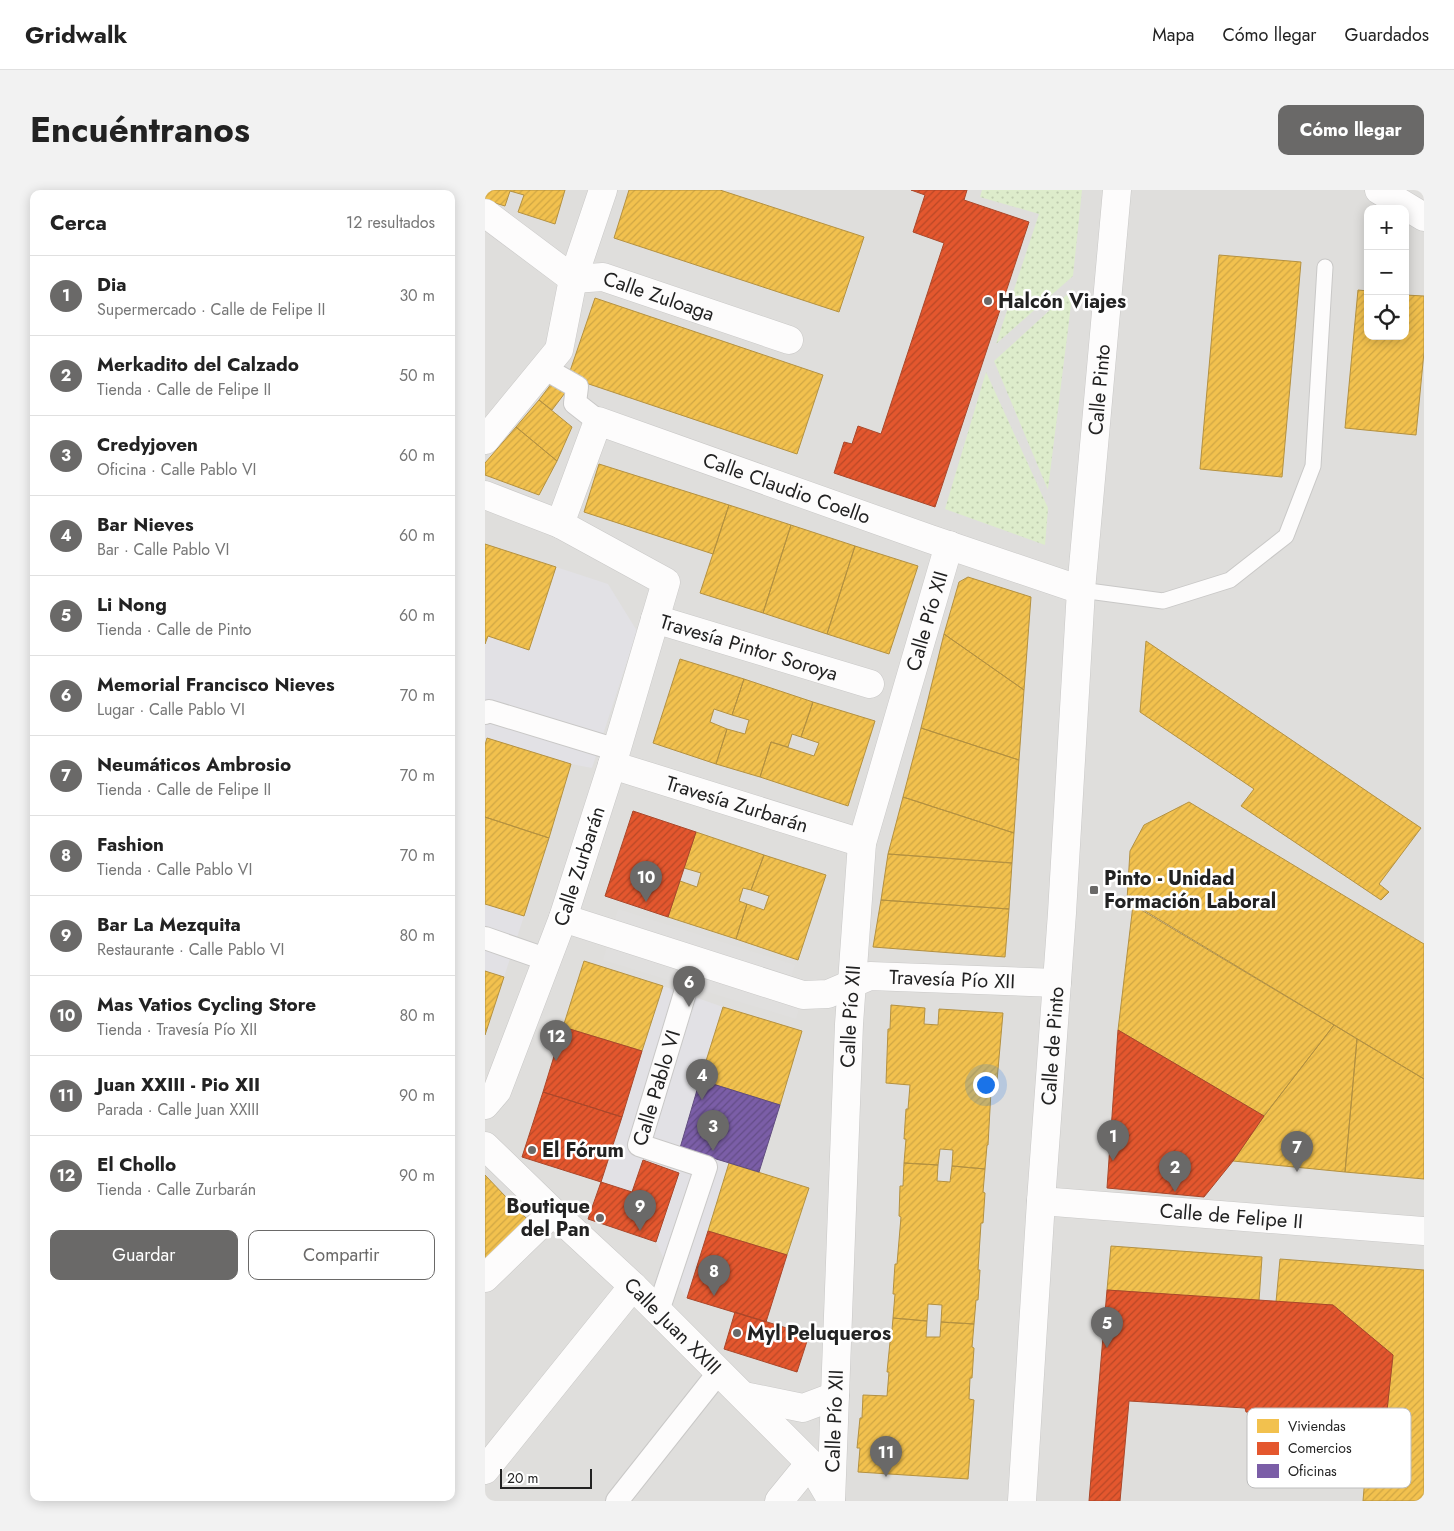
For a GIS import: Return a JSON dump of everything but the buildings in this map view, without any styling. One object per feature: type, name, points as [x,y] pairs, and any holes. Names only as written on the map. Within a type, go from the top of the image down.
[{"type":"street","points":[[485,440],[559,350],[573,279],[603,190]]},
{"type":"street","name":"Calle Pinto","points":[[1081,590],[1117,190]]},
{"type":"street","points":[[1379,190],[1424,217]]},
{"type":"street","name":"Calle Zuloaga","points":[[485,213],[573,279],[603,277],[789,340]]},
{"type":"street","points":[[544,368],[577,387],[575,403],[598,421],[560,524]]},
{"type":"street","name":"Calle Claudio Coello","points":[[598,421],[1081,590]]},
{"type":"street","name":"Travesía Pintor Soroya","points":[[485,495],[560,524],[666,582],[655,619],[871,684]]},
{"type":"street","name":"Calle Pío XII","points":[[839,1500],[835,1396],[851,983],[862,843],[949,545]]},
{"type":"street","name":"Calle de Pinto","points":[[1022,1501],[1081,590]]},
{"type":"street","name":"Calle Zurbarán","points":[[485,1105],[497,1091],[563,918],[655,619]]},
{"type":"street","points":[[485,712],[489,711],[614,757]]},
{"type":"street","name":"Travesía Zurbarán","points":[[614,757],[862,843]]},
{"type":"street","name":"Travesía Pío XII","points":[[563,918],[803,994],[828,994],[870,976],[1057,983]]},
{"type":"street","points":[[485,938],[548,960]]},
{"type":"street","name":"Calle Pablo VI","points":[[658,1311],[706,1167],[639,1145],[695,960]]},
{"type":"street","name":"Calle Juan XXIII","points":[[485,1146],[633,1286],[744,1396],[810,1463],[839,1500]]},
{"type":"street","name":"Calle de Felipe II","points":[[1041,1201],[1424,1231]]},
{"type":"street","points":[[485,1278],[553,1212]]},
{"type":"street","points":[[485,1470],[633,1286]]},
{"type":"street","points":[[617,1501],[719,1372]]},
{"type":"street","points":[[744,1396],[803,1408],[835,1396]]},
{"type":"street","points":[[779,1501],[810,1463]]},
{"type":"lane","points":[[1081,590],[1163,601],[1230,580],[1286,536],[1313,466],[1325,267]]},
{"type":"shaded area","points":[[485,190],[1424,190],[1424,1501],[485,1501]]},
{"type":"shaded area","points":[[556,567],[608,584],[637,631],[592,768],[571,764],[487,738],[485,745],[485,645],[488,636],[529,649]]},
{"type":"shaded area","points":[[485,904],[524,916],[504,977],[485,971]]},
{"type":"shaded area","points":[[618,909],[795,965],[787,989],[803,995],[796,1019],[603,960]]},
{"type":"shaded area","points":[[663,986],[723,1007],[680,1147],[729,1163],[687,1298],[671,1275],[656,1242],[679,1173],[643,1160],[632,1192],[601,1182]]},
{"type":"green space","points":[[982,190],[1082,190],[1073,276],[996,344],[1039,214],[980,197]]},
{"type":"green space","points":[[1073,289],[1048,489],[1048,490],[994,361]]},
{"type":"green space","points":[[986,372],[1048,508],[1045,545],[945,509]]},
{"type":"place","name":"Halcón Viajes","points":[[988,301]]},
{"type":"place","name":"Pinto - Unidad Formación Laboral","points":[[1094,890]]},
{"type":"place","name":"Mas Vatios Cycling Store","points":[[646,902]]},
{"type":"place","name":"Memorial Francisco Nieves","points":[[689,1007]]},
{"type":"place","name":"El Chollo","points":[[556,1061]]},
{"type":"place","name":"Bar Nieves","points":[[702,1100]]},
{"type":"place","name":"El Fórum","points":[[532,1150]]},
{"type":"place","name":"Credyjoven","points":[[713,1151]]},
{"type":"place","name":"Dia","points":[[1113,1161]]},
{"type":"place","name":"Neumáticos Ambrosio","points":[[1297,1172]]},
{"type":"place","name":"Merkadito del Calzado","points":[[1175,1192]]},
{"type":"place","name":"Boutique del Pan","points":[[600,1218]]},
{"type":"place","name":"Bar La Mezquita","points":[[640,1231]]},
{"type":"place","name":"Fashion","points":[[714,1296]]},
{"type":"place","name":"Myl Peluqueros","points":[[737,1333]]},
{"type":"place","name":"Li Nong","points":[[1107,1348]]},
{"type":"place","name":"Juan XXIII - Pio XII","points":[[886,1477]]}]
